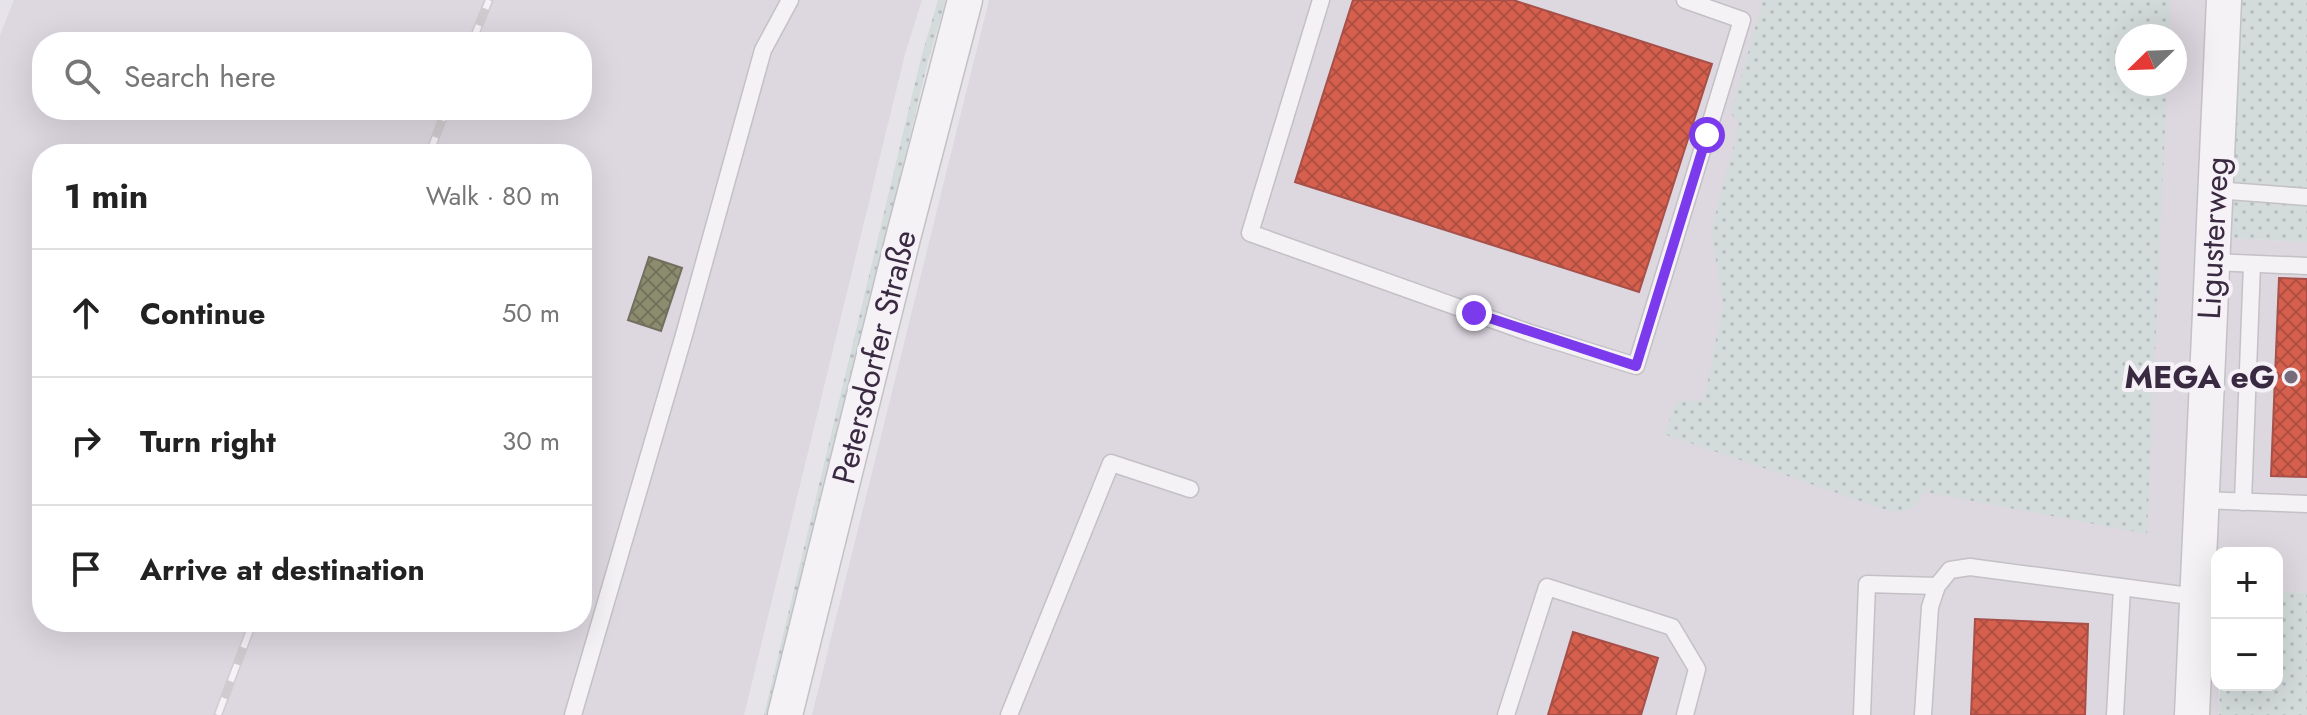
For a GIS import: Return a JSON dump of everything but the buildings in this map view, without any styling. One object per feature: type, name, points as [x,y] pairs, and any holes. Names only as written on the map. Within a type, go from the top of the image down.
[{"type":"street","name":"Petersdorfer Straße","points":[[785,715],[965,0]]},
{"type":"street","name":"Ligusterweg","points":[[2192,715],[2224,0]]},
{"type":"lane","points":[[573,715],[763,50],[790,0]]},
{"type":"lane","points":[[1321,0],[1250,233],[1530,333],[1636,366],[1742,20],[1685,0]]},
{"type":"lane","points":[[2215,190],[2307,197]]},
{"type":"lane","points":[[2212,262],[2307,266]]},
{"type":"lane","points":[[2243,502],[2252,264]]},
{"type":"lane","points":[[1009,715],[1111,463],[1190,489]]},
{"type":"lane","points":[[2201,500],[2307,504]]},
{"type":"lane","points":[[1923,715],[1930,607],[1937,586],[1950,570],[1970,567],[2197,597]]},
{"type":"lane","points":[[1862,715],[1867,584],[1937,586]]},
{"type":"lane","points":[[1506,715],[1547,587],[1672,627],[1697,669],[1685,715]]},
{"type":"lane","points":[[2115,715],[2122,588]]},
{"type":"shaded area","points":[[14,0],[922,0],[905,54],[744,715],[0,715],[0,35]]},
{"type":"shaded area","points":[[938,0],[946,0],[927,65],[771,715],[764,715],[921,58]]},
{"type":"shaded area","points":[[989,0],[2240,0],[2230,238],[2307,242],[2307,593],[2283,591],[2283,547],[2211,547],[2211,691],[2219,691],[2219,715],[812,715]]},
{"type":"shaded area","points":[[1763,0],[2171,0],[2170,24],[2115,24],[2115,96],[2166,96],[2147,534],[1925,492],[1912,509],[1893,512],[1664,434],[1677,401],[1704,401],[1723,303],[1711,231],[1739,125],[1731,113]]},
{"type":"shaded area","points":[[2240,0],[2307,0],[2307,242],[2230,238]]},
{"type":"shaded area","points":[[2283,591],[2307,593],[2307,715],[2219,715],[2220,691],[2283,691]]},
{"type":"railway","points":[[476,32],[489,0]]},
{"type":"railway","points":[[433,144],[442,120]]},
{"type":"railway","points":[[218,715],[249,632]]},
{"type":"place","name":"MEGA eG","points":[[2291,377]]},
{"type":"route","points":[[1474,313],[1636,366],[1707,135]]}]
